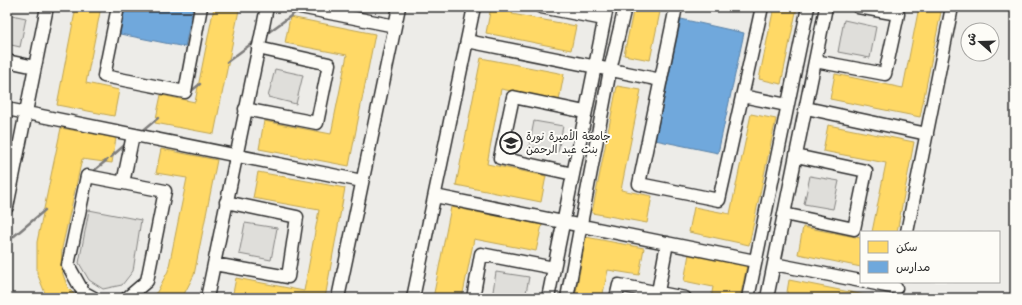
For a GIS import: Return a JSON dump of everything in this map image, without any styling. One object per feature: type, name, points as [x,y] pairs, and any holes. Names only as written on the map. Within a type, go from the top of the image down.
[{"type":"street","points":[[7,207],[12,159],[26,113],[47,7]]},
{"type":"street","points":[[118,7],[104,76],[185,92],[201,7]]},
{"type":"street","points":[[207,298],[266,7]]},
{"type":"street","points":[[300,7],[395,26]]},
{"type":"street","points":[[338,298],[399,7]]},
{"type":"street","points":[[413,298],[474,7]]},
{"type":"street","points":[[541,7],[606,13],[548,298]]},
{"type":"street","points":[[567,298],[610,70],[625,7]]},
{"type":"street","points":[[676,7],[638,184],[719,200],[762,7]]},
{"type":"street","points":[[748,298],[808,7]]},
{"type":"street","points":[[767,298],[826,7]]},
{"type":"street","points":[[815,61],[885,74],[898,14],[858,7]]},
{"type":"street","points":[[907,231],[952,7]]},
{"type":"street","points":[[467,41],[661,80]]},
{"type":"street","points":[[245,108],[317,123],[329,64],[258,48]]},
{"type":"street","points":[[7,61],[35,67]]},
{"type":"street","points":[[742,96],[787,105]]},
{"type":"street","points":[[573,174],[500,158],[513,97],[585,112]]},
{"type":"street","points":[[806,108],[926,134]]},
{"type":"street","points":[[7,109],[362,181]]},
{"type":"street","points":[[123,183],[133,135]]},
{"type":"street","points":[[784,214],[854,229],[866,170],[796,156]]},
{"type":"street","points":[[94,298],[83,292],[68,265],[87,176],[165,191],[147,281],[127,298]]},
{"type":"street","points":[[435,196],[755,261]]},
{"type":"street","points":[[214,264],[288,277],[297,217],[226,202]]},
{"type":"street","points":[[658,292],[667,243]]},
{"type":"street","points":[[473,298],[481,254],[554,268]]},
{"type":"street","points":[[774,264],[860,281]]},
{"type":"street","points":[[871,283],[895,289]]},
{"type":"street","points":[[616,298],[619,285],[685,298]]},
{"type":"shaded area","name":"جامعة الأميرة نورة بنت عبد الرحمن","points":[[7,7],[1015,7],[1015,298],[7,298]]},
{"type":"shaded area","points":[[7,14],[26,18],[20,47],[7,44]]},
{"type":"shaded area","points":[[844,20],[876,27],[870,58],[838,52]]},
{"type":"shaded area","points":[[275,69],[303,75],[296,104],[268,97]]},
{"type":"shaded area","points":[[534,121],[563,126],[558,152],[529,147]]},
{"type":"shaded area","points":[[810,176],[839,181],[833,209],[804,204]]},
{"type":"shaded area","points":[[89,210],[141,220],[133,271],[122,285],[103,289],[89,280],[79,263]]},
{"type":"shaded area","points":[[245,223],[277,228],[271,260],[239,254]]},
{"type":"shaded area","points":[[496,272],[529,277],[525,298],[492,298]]},
{"type":"building: سكن","points":[[76,7],[101,7],[86,83],[119,90],[114,116],[57,105]]},
{"type":"building: سكن","points":[[214,7],[239,10],[214,134],[155,123],[161,95],[195,102]]},
{"type":"building: سكن","points":[[491,7],[514,7],[512,14],[576,26],[571,50],[486,33]]},
{"type":"building: سكن","points":[[634,7],[661,7],[650,60],[624,55]]},
{"type":"building: سكن","points":[[774,7],[797,7],[781,84],[759,79]]},
{"type":"building: سكن","points":[[919,7],[942,7],[920,117],[830,99],[835,74],[903,88]]},
{"type":"building: سكن","points":[[290,17],[375,34],[349,166],[259,149],[264,121],[331,134],[347,55],[285,43]]},
{"type":"building: سكن","points":[[481,58],[564,74],[559,100],[501,89],[487,164],[546,176],[541,202],[456,185]]},
{"type":"building: سكن","points":[[617,86],[641,90],[621,190],[652,196],[647,223],[592,213]]},
{"type":"building: سكن","points":[[751,114],[776,119],[749,245],[689,232],[694,207],[730,214]]},
{"type":"building: سكن","points":[[828,125],[914,142],[897,231],[872,231],[886,163],[823,151]]},
{"type":"building: سكن","points":[[61,128],[116,138],[112,163],[82,159],[62,248],[61,269],[68,288],[78,298],[47,298],[37,273],[37,242]]},
{"type":"building: سكن","points":[[161,149],[217,160],[194,275],[182,298],[148,298],[157,292],[168,271],[187,178],[156,173]]},
{"type":"building: سكن","points":[[258,172],[345,188],[325,298],[232,298],[236,278],[304,291],[319,210],[253,198]]},
{"type":"building: سكن","points":[[451,207],[542,225],[536,251],[474,239],[462,298],[433,298]]},
{"type":"building: سكن","points":[[803,227],[860,238],[860,267],[798,254]]},
{"type":"building: سكن","points":[[586,237],[644,248],[639,275],[608,270],[602,298],[575,298]]},
{"type":"building: سكن","points":[[689,254],[747,265],[740,298],[711,298],[713,287],[684,281]]},
{"type":"building: سكن","points":[[789,280],[875,297],[786,298]]},
{"type":"building: مدارس","points":[[125,7],[193,7],[185,47],[120,34]]},
{"type":"building: مدارس","points":[[681,19],[744,33],[718,153],[655,140]]},
{"type":"waterway","points":[[266,34],[299,10]]},
{"type":"waterway","points":[[227,62],[255,41]]},
{"type":"waterway","points":[[190,92],[200,84]]},
{"type":"waterway","points":[[140,133],[158,118]]},
{"type":"waterway","points":[[111,157],[127,143]]},
{"type":"waterway","points":[[91,173],[107,160]]},
{"type":"waterway","points":[[7,242],[45,210]]},
{"type":"place","name":"جامعة الأميرة نورة بنت عبد الرحمن","points":[[511,143]]}]
